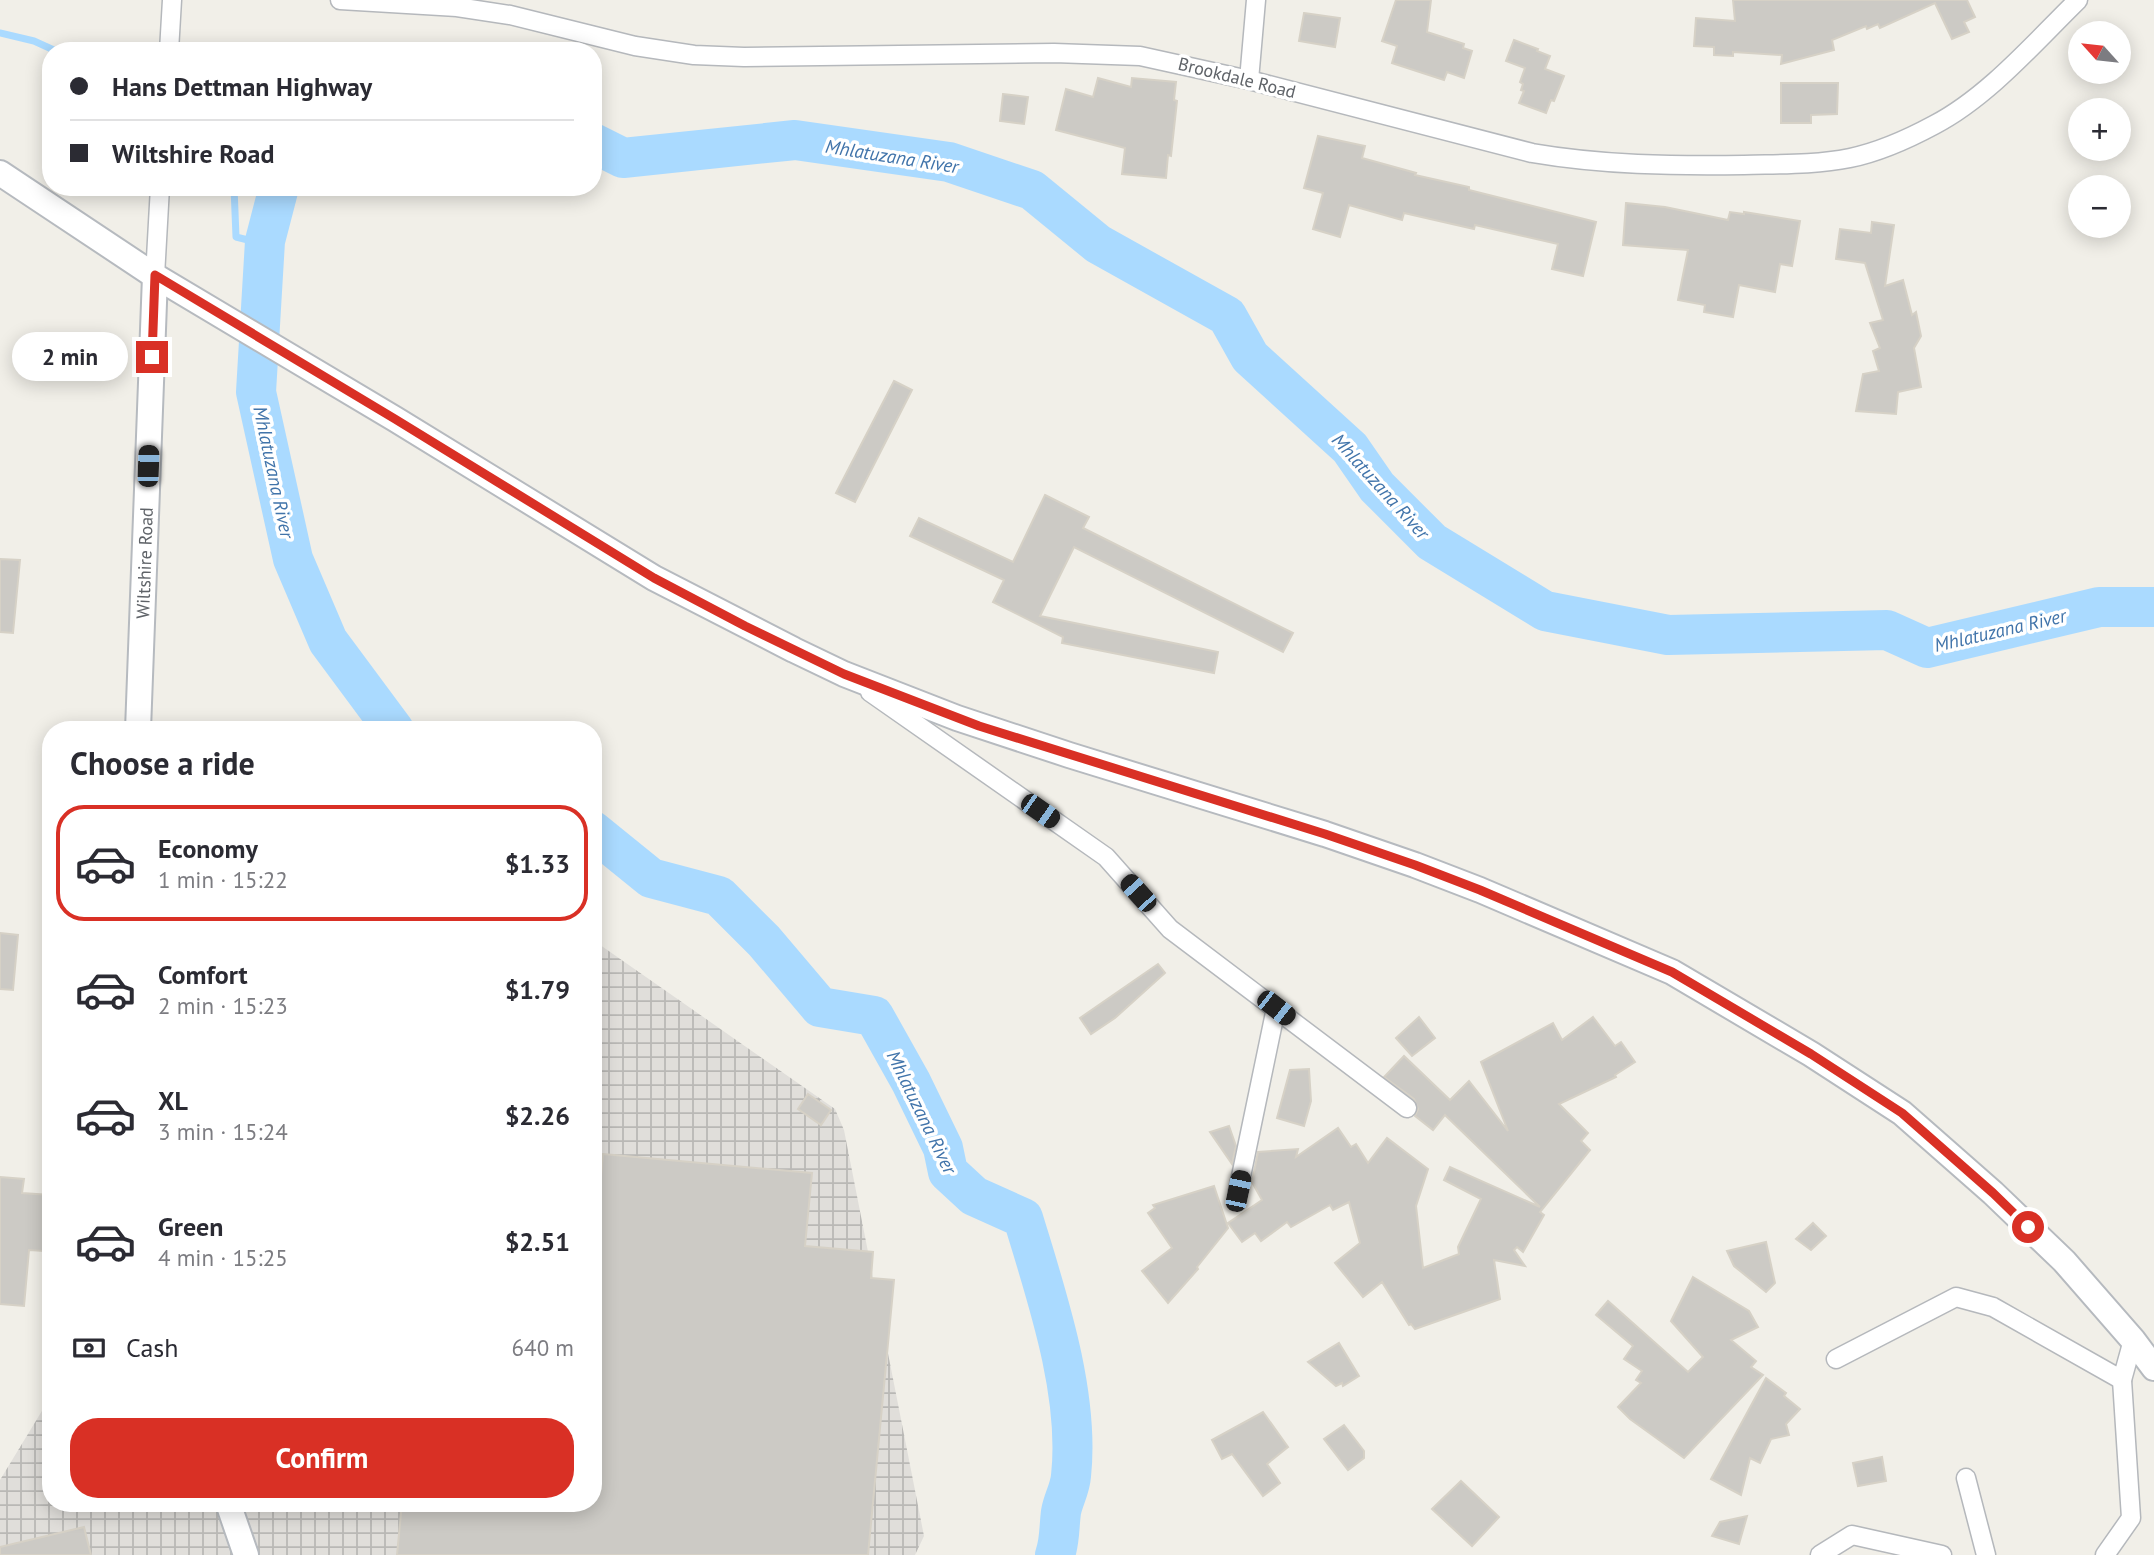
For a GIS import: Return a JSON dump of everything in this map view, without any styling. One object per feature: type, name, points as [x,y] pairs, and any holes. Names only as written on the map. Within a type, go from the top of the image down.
[{"type":"street","points":[[170,42],[172,0]]},
{"type":"street","name":"Brookdale Road","points":[[340,0],[457,7],[477,5],[635,47],[694,55],[1140,56],[1249,80],[1532,153],[1577,161],[1643,165],[1808,163],[1850,158],[1884,148],[1936,125],[1994,82],[2078,0]]},
{"type":"street","points":[[1249,80],[1255,0]]},
{"type":"street","points":[[0,173],[155,275],[654,578],[844,674],[969,722],[1415,865],[1672,972],[1811,1054],[1902,1113],[1993,1193],[2064,1261],[2154,1368]]},
{"type":"street","name":"Wiltshire Road","points":[[138,721],[159,196]]},
{"type":"street","points":[[844,674],[1106,857],[1170,929],[1406,1108]]},
{"type":"street","points":[[1238,1191],[1276,1008]]},
{"type":"street","points":[[1836,1359],[1956,1297],[1993,1307],[2122,1380]]},
{"type":"street","points":[[2105,1555],[2131,1518],[2122,1380],[2133,1340]]},
{"type":"street","points":[[1966,1478],[1986,1555]]},
{"type":"street","points":[[231,1512],[246,1555]]},
{"type":"street","points":[[1820,1555],[1852,1535],[1942,1555]]},
{"type":"shaded area","points":[[602,946],[835,1109],[844,1130],[924,1536],[915,1555],[0,1555],[0,1480],[42,1411],[42,1512],[602,1512]]},
{"type":"building","points":[[1396,0],[1431,0],[1427,32],[1464,44],[1463,48],[1472,51],[1464,78],[1447,72],[1444,80],[1392,63],[1397,46],[1382,41]]},
{"type":"building","points":[[1733,0],[1967,0],[1975,17],[1964,22],[1969,32],[1952,39],[1935,3],[1880,28],[1878,24],[1867,29],[1866,26],[1832,40],[1834,50],[1781,64],[1782,55],[1733,52],[1733,56],[1714,55],[1714,47],[1694,46],[1696,18],[1735,21]]},
{"type":"building","points":[[1304,13],[1340,18],[1335,47],[1299,41]]},
{"type":"building","points":[[1514,40],[1550,56],[1545,69],[1564,76],[1546,113],[1519,103],[1524,91],[1521,90],[1523,84],[1520,82],[1525,68],[1506,61]]},
{"type":"building","points":[[1098,78],[1131,87],[1132,78],[1176,82],[1174,100],[1177,101],[1166,178],[1122,174],[1125,148],[1056,130],[1066,89],[1093,97]]},
{"type":"building","points":[[1781,83],[1838,83],[1837,114],[1811,115],[1811,123],[1781,123]]},
{"type":"building","points":[[1003,94],[1028,97],[1024,124],[1000,121]]},
{"type":"building","points":[[1318,136],[1365,146],[1362,158],[1416,173],[1415,175],[1596,222],[1583,276],[1552,269],[1558,244],[1475,225],[1474,229],[1404,213],[1402,220],[1349,205],[1340,237],[1313,229],[1323,193],[1304,188]]},
{"type":"building","points":[[1626,203],[1665,207],[1728,220],[1730,212],[1744,212],[1800,221],[1792,266],[1780,264],[1775,292],[1739,285],[1733,317],[1704,312],[1705,305],[1678,300],[1688,250],[1623,245]]},
{"type":"building","points":[[1872,222],[1894,225],[1885,286],[1903,280],[1912,315],[1916,312],[1921,336],[1914,348],[1921,387],[1898,392],[1896,414],[1856,411],[1863,374],[1879,371],[1873,351],[1880,348],[1870,323],[1883,320],[1865,263],[1836,259],[1840,229],[1871,233]]},
{"type":"building","points":[[894,381],[912,390],[855,502],[836,493]]},
{"type":"building","points":[[1045,495],[1089,517],[1083,528],[1293,633],[1283,652],[1074,547],[1040,616],[1218,652],[1214,673],[1062,643],[1063,637],[993,602],[1004,580],[910,536],[919,518],[1013,562]]},
{"type":"building","points":[[0,559],[20,560],[13,633],[0,632]]},
{"type":"building","points":[[0,933],[18,935],[13,990],[0,989]]},
{"type":"building","points":[[1158,964],[1165,973],[1115,1018],[1091,1034],[1080,1018]]},
{"type":"building","points":[[1419,1017],[1435,1038],[1412,1056],[1396,1038]]},
{"type":"building","points":[[1593,1017],[1615,1046],[1621,1042],[1635,1062],[1615,1075],[1616,1077],[1559,1104],[1588,1133],[1581,1141],[1590,1150],[1540,1212],[1544,1215],[1523,1252],[1517,1247],[1514,1250],[1525,1266],[1494,1260],[1500,1299],[1415,1329],[1409,1325],[1382,1282],[1363,1297],[1335,1263],[1360,1243],[1349,1202],[1333,1210],[1330,1205],[1291,1227],[1287,1222],[1261,1241],[1255,1233],[1242,1242],[1228,1223],[1262,1200],[1252,1182],[1258,1152],[1298,1149],[1296,1157],[1338,1128],[1351,1147],[1356,1144],[1368,1163],[1387,1138],[1428,1169],[1416,1206],[1423,1268],[1459,1254],[1458,1247],[1481,1199],[1444,1180],[1450,1167],[1540,1207],[1445,1115],[1433,1130],[1415,1116],[1418,1109],[1414,1099],[1384,1077],[1404,1056],[1450,1100],[1469,1081],[1508,1131],[1481,1062],[1553,1023],[1562,1040]]},
{"type":"building","points":[[1309,1069],[1311,1101],[1304,1126],[1277,1118],[1290,1070]]},
{"type":"building","points":[[808,1094],[831,1110],[821,1125],[798,1109]]},
{"type":"building","points":[[1229,1126],[1236,1146],[1232,1164],[1210,1132]]},
{"type":"building","points":[[603,1154],[812,1173],[805,1246],[873,1252],[871,1278],[894,1280],[868,1555],[397,1555],[401,1512],[602,1512]]},
{"type":"building","points":[[0,1177],[24,1179],[22,1193],[42,1194],[42,1251],[29,1250],[24,1306],[0,1304]]},
{"type":"building","points":[[1214,1186],[1228,1228],[1198,1269],[1168,1303],[1142,1271],[1172,1248],[1148,1213],[1155,1208],[1153,1205]]},
{"type":"building","points":[[1813,1223],[1826,1236],[1811,1250],[1796,1239]]},
{"type":"building","points":[[1766,1242],[1775,1283],[1766,1292],[1734,1266],[1727,1251]]},
{"type":"building","points":[[1693,1277],[1749,1311],[1758,1327],[1731,1340],[1756,1361],[1751,1367],[1763,1375],[1684,1458],[1630,1419],[1618,1407],[1641,1383],[1636,1380],[1642,1371],[1624,1359],[1633,1346],[1596,1315],[1608,1301],[1688,1372],[1703,1357],[1671,1321]]},
{"type":"building","points":[[1339,1343],[1359,1376],[1343,1386],[1342,1383],[1336,1386],[1308,1362]]},
{"type":"building","points":[[1766,1378],[1786,1393],[1784,1396],[1800,1409],[1786,1424],[1789,1435],[1771,1439],[1760,1463],[1750,1458],[1741,1495],[1711,1479]]},
{"type":"building","points":[[1263,1412],[1288,1447],[1267,1464],[1280,1483],[1263,1496],[1232,1454],[1222,1459],[1212,1440]]},
{"type":"building","points":[[1344,1425],[1364,1451],[1364,1458],[1348,1470],[1324,1439]]},
{"type":"building","points":[[1882,1457],[1886,1481],[1858,1486],[1853,1463]]},
{"type":"building","points":[[1461,1481],[1499,1517],[1472,1546],[1432,1509]]},
{"type":"building","points":[[1747,1516],[1739,1544],[1712,1536],[1720,1522]]},
{"type":"building","points":[[84,1527],[91,1555],[0,1555],[0,1547]]},
{"type":"waterway","points":[[0,33],[42,45]]},
{"type":"waterway","name":"Mhlatuzana River","points":[[602,148],[623,158],[795,140],[949,162],[1032,190],[1098,244],[1227,316],[1250,357],[1350,448],[1377,487],[1432,542],[1545,611],[1668,635],[1887,630],[1927,648],[2099,607],[2154,607]]},
{"type":"waterway","points":[[234,196],[236,237],[248,240],[269,227]]},
{"type":"waterway","name":"Mhlatuzana River","points":[[277,196],[265,241],[256,392],[293,559],[328,641],[387,721]]},
{"type":"waterway","name":"Mhlatuzana River","points":[[602,838],[651,878],[719,896],[764,941],[820,1007],[874,1016],[911,1082],[943,1148],[948,1172],[974,1196],[1023,1218],[1051,1313],[1071,1412],[1071,1476],[1061,1512],[1055,1555]]},
{"type":"route","points":[[152,357],[155,275],[654,578],[844,674],[979,726],[1325,834],[1415,865],[1672,972],[1811,1054],[1902,1113],[2028,1227]]}]
